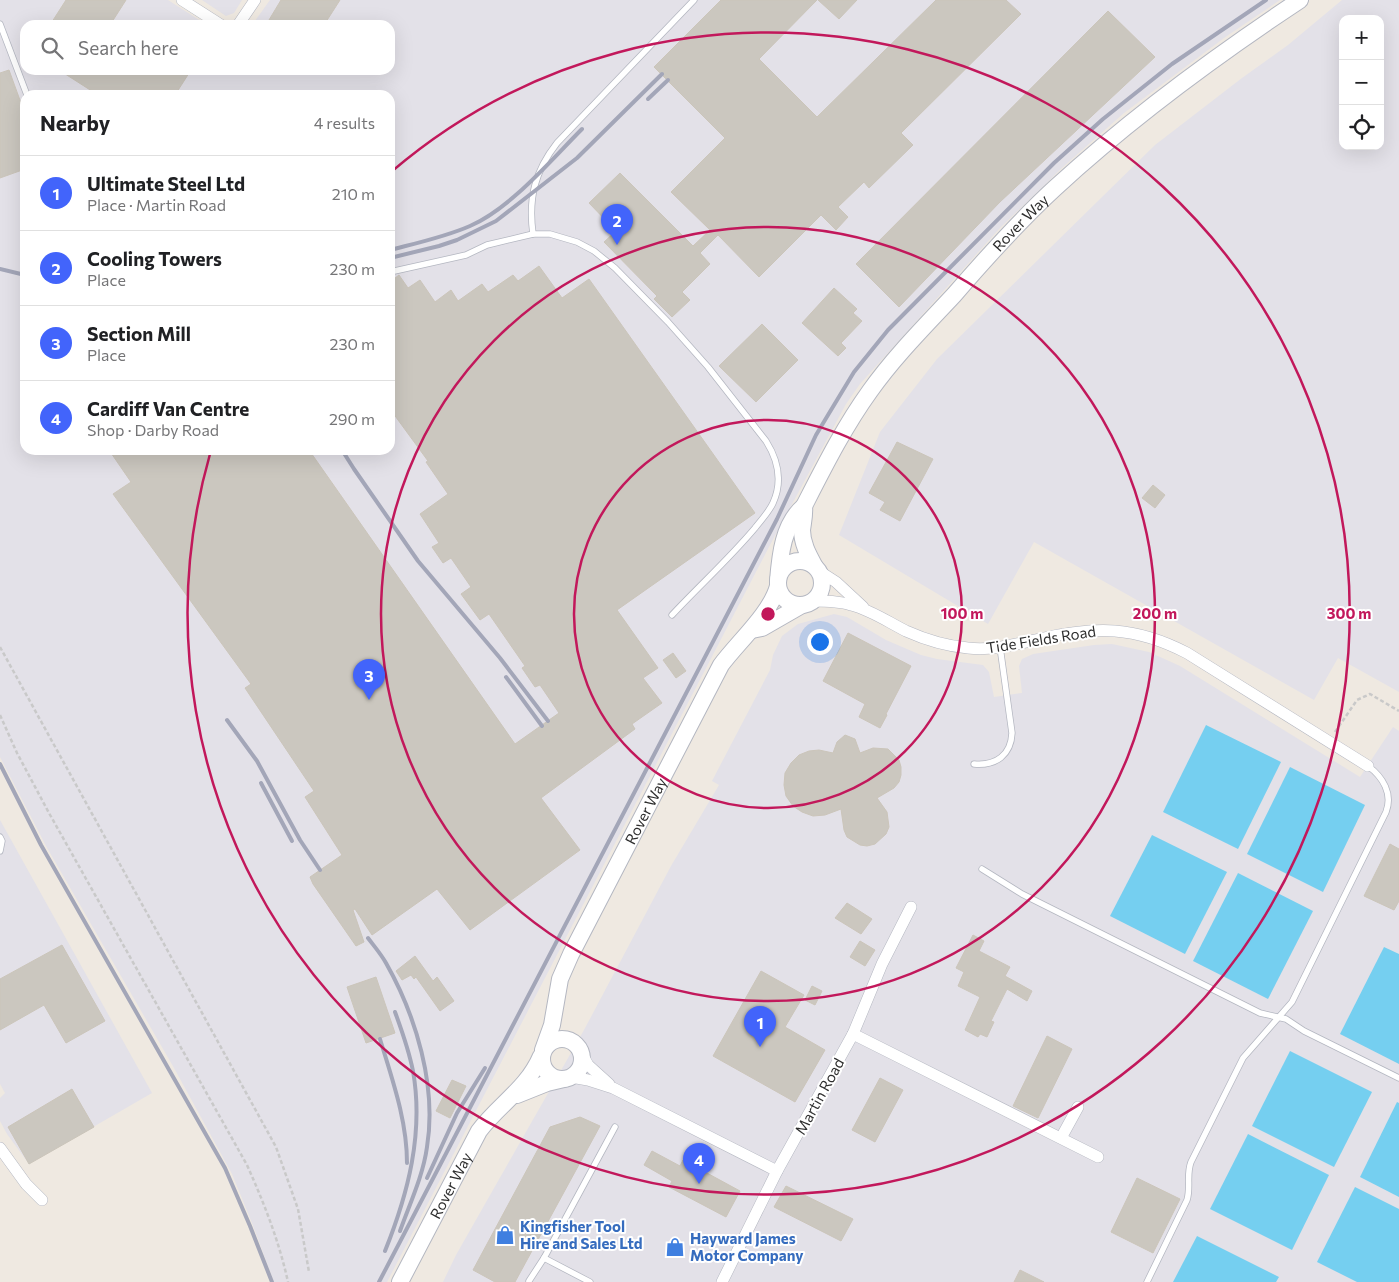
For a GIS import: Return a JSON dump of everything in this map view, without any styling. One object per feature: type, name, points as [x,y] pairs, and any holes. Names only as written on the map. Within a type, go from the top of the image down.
[{"type":"street","points":[[182,0],[213,20]]},
{"type":"street","points":[[241,20],[255,0]]},
{"type":"street","name":"Rover Way","points":[[400,1282],[479,1131],[494,1112],[512,1097],[530,1076],[551,1031],[560,979],[571,954],[706,692],[731,652],[752,630],[773,599],[778,583],[782,547],[795,513],[804,506],[839,441],[870,390],[916,336],[1054,189],[1102,146],[1156,103],[1223,53],[1300,0]]},
{"type":"street","name":"Rover Way","points":[[804,506],[803,542],[817,568]]},
{"type":"street","points":[[795,561],[808,562],[817,568],[822,577],[822,590],[808,603],[788,602],[780,593],[778,583],[783,568],[795,561]]},
{"type":"street","name":"Tide Fields Road","points":[[817,568],[836,582],[866,610]]},
{"type":"street","name":"Rover Way","points":[[752,630],[762,628],[808,603]]},
{"type":"street","name":"Tide Fields Road","points":[[808,603],[850,604],[938,644],[969,648],[1000,647],[1090,630],[1114,630],[1145,636],[1187,653],[1368,766]]},
{"type":"street","name":"Martin Road","points":[[722,1282],[777,1171],[853,1034],[882,964],[912,908]]},
{"type":"street","name":"Rover Way","points":[[557,999],[565,1029],[577,1048]]},
{"type":"street","points":[[853,1034],[1098,1157]]},
{"type":"street","points":[[612,1088],[588,1065],[577,1048],[560,1039],[553,1040],[542,1053],[543,1068],[557,1079],[588,1080],[612,1088],[777,1171]]},
{"type":"street","points":[[567,1078],[579,1070],[581,1065],[577,1048]]},
{"type":"street","name":"Rover Way","points":[[512,1097],[547,1083],[567,1078]]},
{"type":"street","points":[[1061,1138],[1078,1107]]},
{"type":"street","points":[[0,1148],[26,1184],[42,1200]]},
{"type":"lane","points":[[533,234],[531,213],[533,192],[538,173],[547,156],[557,143],[694,0]]},
{"type":"lane","points":[[0,24],[25,90]]},
{"type":"lane","points":[[395,271],[466,255],[488,245],[533,234],[550,234],[577,242],[594,251],[615,268],[708,367],[766,441],[776,459],[778,470],[777,485],[775,498],[769,510],[744,540],[672,615]]},
{"type":"lane","points":[[974,764],[994,762],[1009,748],[1012,739],[1000,647]]},
{"type":"lane","points":[[1147,1282],[1187,1200],[1189,1194],[1187,1175],[1201,1140],[1243,1058],[1292,1002],[1388,807],[1385,784],[1380,776],[1368,766]]},
{"type":"lane","points":[[0,837],[2,841],[0,851]]},
{"type":"lane","points":[[982,869],[1022,894],[1260,1013],[1286,1019],[1304,1031],[1399,1078]]},
{"type":"lane","points":[[529,1281],[544,1258],[615,1127]]},
{"type":"lane","points":[[544,1258],[590,1282]]},
{"type":"path","points":[[0,647],[276,1147],[298,1209],[308,1272]]},
{"type":"path","points":[[1329,742],[1357,700],[1370,694],[1399,710]]},
{"type":"path","points":[[0,715],[17,753],[247,1165],[268,1211],[288,1282]]},
{"type":"shaded area","points":[[0,0],[168,0],[199,20],[20,20],[20,75],[395,75],[395,20],[256,20],[270,0],[1280,0],[1224,38],[1124,113],[1063,167],[1000,228],[860,384],[846,404],[770,545],[387,1282],[274,1282],[232,1174],[174,1068],[46,846],[0,757]]},
{"type":"shaded area","points":[[202,0],[242,0],[234,13],[226,16]]},
{"type":"shaded area","points":[[1342,0],[1399,0],[1399,692],[1338,658],[1314,700],[1034,542],[988,624],[839,535],[880,432],[937,359],[1155,145],[1288,45]]},
{"type":"shaded area","points":[[834,614],[847,617],[886,640],[921,655],[983,665],[989,672],[994,697],[1022,693],[1019,666],[1022,659],[1033,654],[1112,644],[1149,652],[1180,666],[1360,777],[1393,727],[1399,731],[1399,1282],[443,1282],[456,1255],[584,1030],[671,866],[719,785],[712,781],[770,670],[773,655],[782,636],[798,624]]},
{"type":"shaded area","points":[[0,820],[152,1093],[29,1164],[0,1121],[0,1098],[5,1093],[0,1084]]},
{"type":"water","points":[[1206,725],[1281,762],[1238,849],[1163,812]]},
{"type":"water","points":[[1290,767],[1365,805],[1323,892],[1247,854]]},
{"type":"water","points":[[1152,835],[1227,872],[1185,954],[1110,916]]},
{"type":"water","points":[[1238,873],[1313,911],[1268,999],[1193,961]]},
{"type":"water","points":[[1384,947],[1399,954],[1399,1064],[1340,1034]]},
{"type":"water","points":[[1290,1051],[1372,1092],[1334,1167],[1252,1126]]},
{"type":"water","points":[[1397,1102],[1399,1103],[1399,1197],[1360,1177]]},
{"type":"water","points":[[1248,1134],[1329,1175],[1292,1250],[1210,1209]]},
{"type":"water","points":[[1355,1187],[1399,1209],[1399,1282],[1357,1282],[1317,1262]]},
{"type":"water","points":[[1197,1236],[1279,1277],[1276,1282],[1173,1282]]},
{"type":"building","points":[[66,0],[126,0],[113,20],[53,20]]},
{"type":"building","points":[[281,0],[340,0],[327,20],[269,20]]},
{"type":"building","points":[[721,0],[817,0],[759,59],[817,117],[936,0],[1006,0],[1021,14],[901,133],[913,145],[869,188],[864,182],[838,207],[848,217],[836,230],[821,215],[759,277],[718,235],[700,253],[710,264],[682,292],[690,300],[672,317],[654,299],[657,296],[604,242],[616,231],[589,203],[620,173],[693,246],[710,230],[671,192],[725,138],[654,67]]},
{"type":"building","points":[[818,0],[857,0],[839,19]]},
{"type":"building","points":[[1108,11],[1155,57],[1000,202],[899,307],[856,264]]},
{"type":"building","points":[[9,70],[20,100],[20,171],[0,178],[0,73]]},
{"type":"building","points":[[67,75],[188,75],[178,90],[90,90]]},
{"type":"building","points":[[539,266],[562,298],[589,279],[755,513],[617,610],[658,668],[643,678],[662,703],[632,724],[635,729],[541,798],[580,850],[470,930],[437,889],[372,935],[355,909],[353,910],[364,942],[356,946],[310,877],[342,855],[305,797],[314,791],[245,688],[251,684],[113,494],[131,482],[112,455],[313,455],[515,744],[559,713],[540,685],[535,687],[522,668],[525,666],[489,614],[480,620],[461,594],[471,587],[451,558],[443,563],[432,547],[439,543],[420,514],[448,494],[426,462],[428,461],[395,416],[395,278],[399,275],[408,288],[420,280],[435,302],[451,290],[458,301],[482,284],[488,292],[513,275],[518,281]]},
{"type":"building","points":[[834,288],[857,309],[853,313],[862,321],[841,343],[846,348],[838,356],[802,323]]},
{"type":"building","points":[[762,324],[798,360],[756,402],[719,366]]},
{"type":"building","points":[[897,442],[933,459],[900,521],[880,510],[885,502],[869,493]]},
{"type":"building","points":[[1153,485],[1165,495],[1155,508],[1142,498]]},
{"type":"building","points":[[848,633],[911,666],[880,728],[859,717],[865,704],[823,681]]},
{"type":"building","points":[[673,653],[686,671],[676,678],[663,660]]},
{"type":"building","points":[[845,735],[855,739],[860,753],[873,748],[888,749],[899,760],[901,767],[899,782],[894,788],[877,798],[887,812],[889,827],[886,834],[875,844],[867,846],[860,845],[847,837],[841,809],[825,815],[813,816],[793,806],[786,796],[784,785],[785,773],[791,763],[799,755],[809,751],[819,750],[833,753],[837,742]]},
{"type":"building","points":[[1390,844],[1399,849],[1399,901],[1394,910],[1364,896]]},
{"type":"building","points":[[847,903],[872,919],[861,934],[835,918]]},
{"type":"building","points":[[973,935],[984,941],[979,951],[1010,967],[1005,976],[1032,991],[1027,1001],[1007,989],[991,1021],[994,1022],[987,1037],[980,1034],[978,1037],[965,1030],[980,997],[958,986],[964,972],[956,968]]},
{"type":"building","points":[[860,941],[875,950],[865,966],[850,957]]},
{"type":"building","points":[[62,945],[105,1021],[66,1043],[44,1005],[0,1030],[0,979]]},
{"type":"building","points":[[415,956],[433,981],[437,977],[454,1001],[440,1011],[416,977],[414,979],[411,975],[402,980],[396,971]]},
{"type":"building","points":[[761,971],[804,995],[785,1027],[825,1050],[795,1102],[713,1056]]},
{"type":"building","points":[[376,977],[395,1033],[366,1043],[347,987]]},
{"type":"building","points":[[812,986],[822,991],[815,1005],[805,1000]]},
{"type":"building","points":[[1047,1036],[1072,1049],[1038,1118],[1013,1106]]},
{"type":"building","points":[[880,1078],[903,1090],[875,1142],[852,1130]]},
{"type":"building","points":[[452,1080],[466,1086],[450,1118],[436,1111]]},
{"type":"building","points":[[72,1089],[94,1127],[29,1164],[8,1127]]},
{"type":"building","points":[[580,1117],[600,1126],[515,1282],[495,1282],[473,1270],[550,1127]]},
{"type":"building","points":[[652,1151],[680,1166],[683,1160],[740,1191],[726,1217],[669,1187],[672,1181],[644,1165]]},
{"type":"building","points":[[1137,1178],[1180,1199],[1153,1253],[1111,1232]]},
{"type":"building","points":[[786,1186],[853,1219],[841,1241],[774,1207]]},
{"type":"building","points":[[1020,1270],[1044,1282],[1014,1282]]},
{"type":"railway","points":[[379,1282],[777,519],[816,435],[854,372],[888,330],[1054,163],[1103,119],[1172,64],[1266,0]]},
{"type":"railway","points":[[395,257],[457,240],[496,221],[577,158],[662,74]]},
{"type":"railway","points":[[648,99],[668,80]]},
{"type":"railway","points":[[395,249],[431,240],[470,226],[485,218],[515,196],[582,129]]},
{"type":"railway","points":[[0,269],[20,274]]},
{"type":"railway","points":[[345,455],[418,561],[500,658],[548,721]]},
{"type":"railway","points":[[506,677],[542,726]]},
{"type":"railway","points":[[227,720],[257,761],[300,840],[320,870]]},
{"type":"railway","points":[[0,764],[41,845],[225,1168],[272,1282]]},
{"type":"railway","points":[[261,783],[292,841]]},
{"type":"railway","points":[[368,938],[380,953],[397,984],[415,1028],[422,1052],[429,1100],[429,1124],[425,1158],[400,1231]]},
{"type":"railway","points":[[385,1251],[401,1208],[407,1185],[412,1163],[416,1117],[413,1071],[395,1012]]},
{"type":"railway","points":[[380,1039],[402,1115],[407,1163]]},
{"type":"railway","points":[[427,1178],[457,1113],[485,1068]]},
{"type":"place","name":"Cooling Towers","points":[[617,245]]},
{"type":"place","name":"Section Mill","points":[[369,700]]},
{"type":"place","name":"Ultimate Steel Ltd","points":[[760,1047]]},
{"type":"place","name":"Cardiff Van Centre","points":[[699,1184]]},
{"type":"place","name":"Kingfisher Tool Hire and Sales Ltd","points":[[505,1235]]},
{"type":"place","name":"Hayward James Motor Company","points":[[675,1247]]}]
